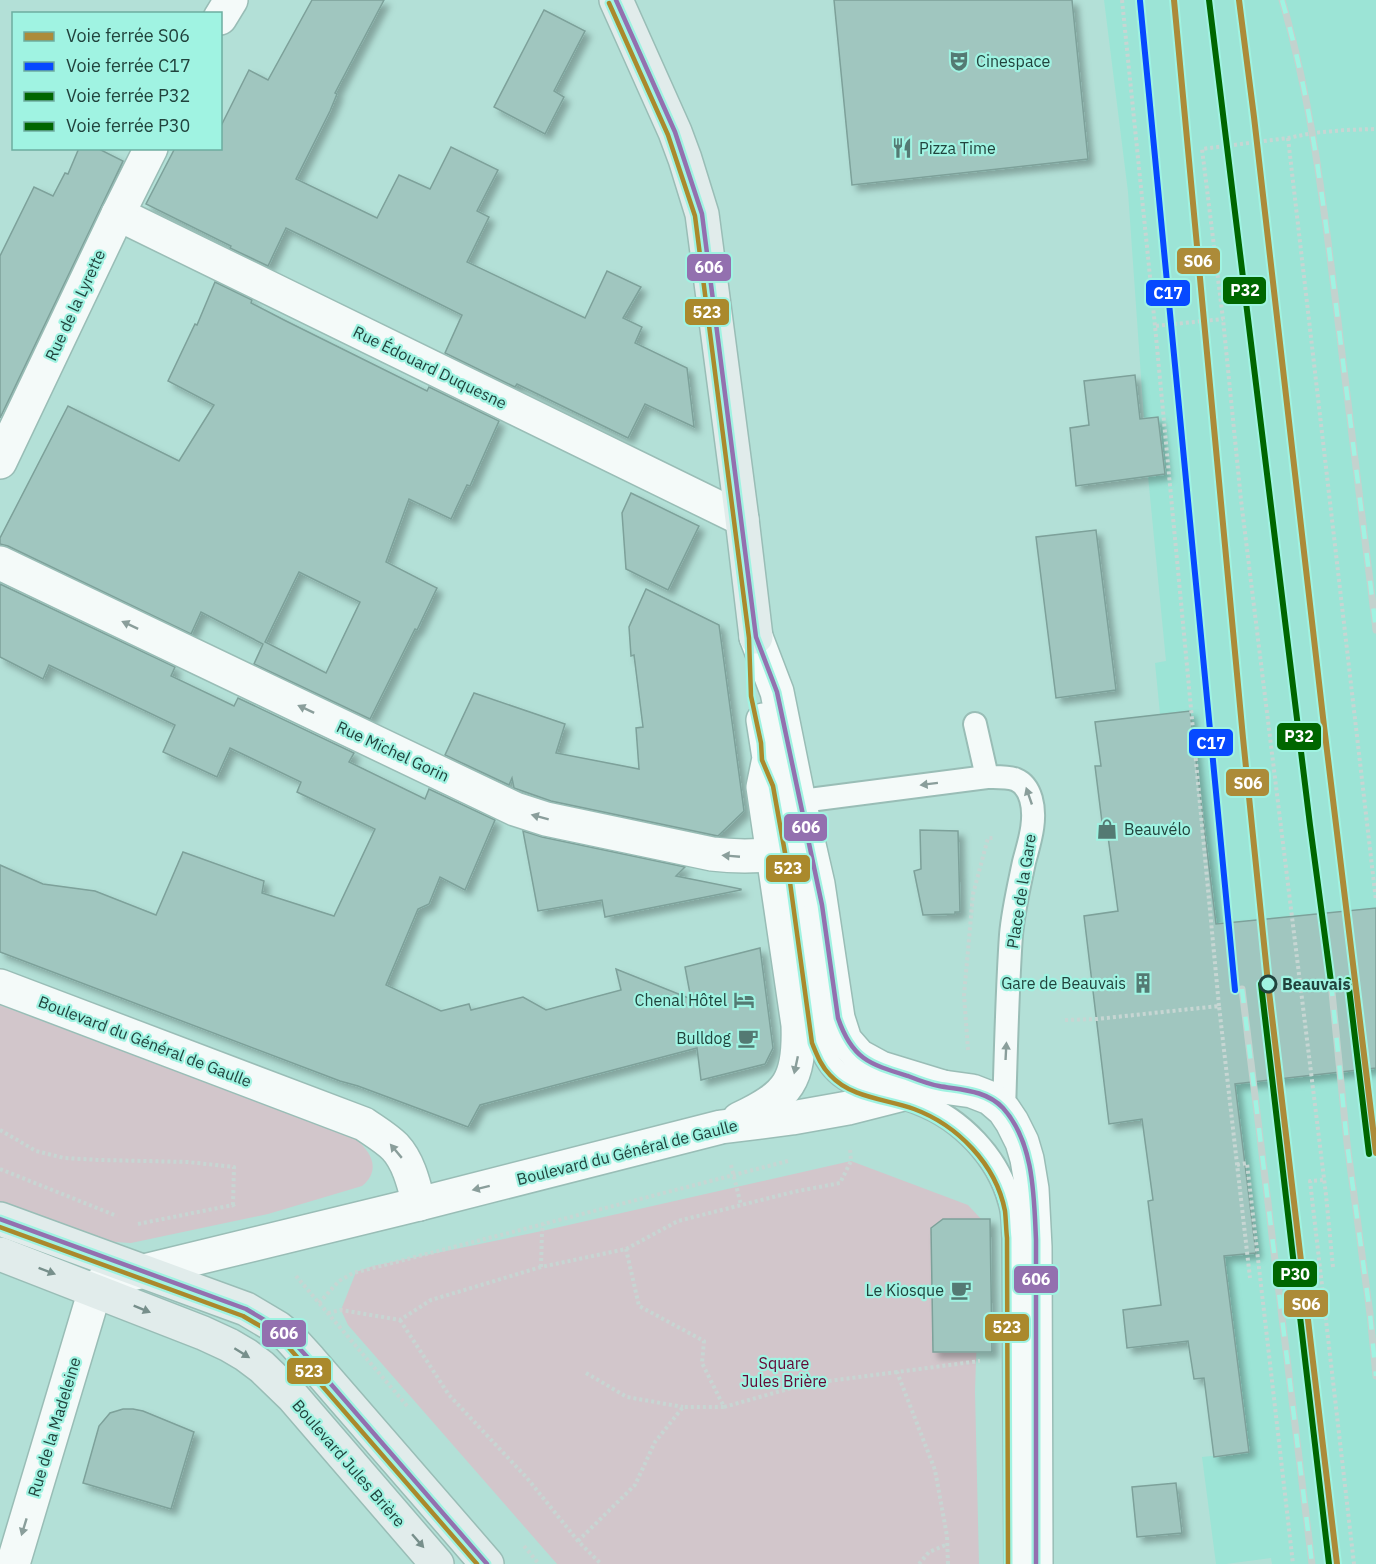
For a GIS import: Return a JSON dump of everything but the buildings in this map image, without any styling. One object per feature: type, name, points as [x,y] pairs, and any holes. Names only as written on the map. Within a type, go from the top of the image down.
[{"type":"main road","points":[[616,0],[675,132],[702,214],[756,637]]},
{"type":"main road","points":[[0,1219],[246,1310],[284,1333],[326,1378],[487,1564]]},
{"type":"main road","points":[[0,1254],[95,1290]]},
{"type":"main road","name":"Boulevard Jules Brière","points":[[95,1290],[229,1345],[246,1355],[292,1397],[437,1564]]},
{"type":"street","points":[[222,15],[231,0]]},
{"type":"street","name":"Rue de la Lyrette","points":[[0,462],[150,150]]},
{"type":"street","name":"Rue Édouard Duquesne","points":[[118,214],[742,519]]},
{"type":"street","name":"Rue Michel Gorin","points":[[0,563],[529,814],[712,854],[738,857],[792,853]]},
{"type":"street","points":[[756,637],[758,695],[769,758],[763,787],[783,803]]},
{"type":"street","points":[[721,1127],[776,1098],[794,1075],[798,1060],[792,853],[783,803],[777,692],[756,637]]},
{"type":"street","points":[[792,853],[822,906],[838,1018],[845,1040],[859,1056],[880,1068],[990,1098],[1004,1110],[1022,1142],[1033,1196],[1035,1248],[1036,1564]]},
{"type":"street","name":"Boulevard du Général de Gaulle","points":[[0,986],[364,1124],[395,1147],[412,1180],[419,1204]]},
{"type":"street","name":"Boulevard du Général de Gaulle","points":[[95,1290],[107,1280],[140,1271],[419,1204],[721,1127],[814,1114],[943,1087]]},
{"type":"street","points":[[189,1328],[210,1273],[232,1254],[265,1241]]},
{"type":"street","name":"Rue de la Madeleine","points":[[13,1564],[95,1290]]},
{"type":"lane","points":[[975,724],[987,777]]},
{"type":"lane","name":"Place de la Gare","points":[[783,803],[987,777],[1008,777],[1025,785],[1031,800],[1033,817],[1011,934],[1004,1110]]},
{"type":"lane","points":[[792,853],[819,1041],[829,1064],[847,1080],[861,1086],[897,1095],[932,1108],[966,1132],[989,1158],[1006,1188],[1011,1203],[1015,1358],[1016,1564]]},
{"type":"path","points":[[1122,0],[1219,1006],[1250,1278]]},
{"type":"path","points":[[1333,1267],[1241,500],[1224,319],[1202,149],[1324,132],[1376,129]]},
{"type":"path","points":[[1288,138],[1376,901]]},
{"type":"path","points":[[1155,326],[1224,319]]},
{"type":"path","points":[[1065,1020],[1096,1019],[1219,1006]]},
{"type":"path","points":[[0,1130],[36,1151],[64,1158],[188,1162],[234,1167],[233,1205],[265,1241]]},
{"type":"path","points":[[294,1343],[328,1313],[341,1310],[400,1320],[430,1300],[541,1267],[626,1249],[678,1221],[793,1192],[840,1183],[850,1161],[850,1145],[840,1148]]},
{"type":"path","points":[[320,1303],[339,1281],[353,1274],[798,1159]]},
{"type":"path","points":[[1237,1164],[1247,1164],[1293,1564]]},
{"type":"path","points":[[0,1169],[118,1216]]},
{"type":"path","points":[[1324,1180],[1310,1181],[1354,1564]]},
{"type":"path","points":[[129,1221],[139,1225],[233,1205]]},
{"type":"path","points":[[541,1267],[544,1224]]},
{"type":"path","points":[[626,1249],[639,1306],[704,1341],[702,1363],[723,1407]]},
{"type":"path","points":[[400,1320],[449,1395],[527,1478],[578,1541],[602,1564]]},
{"type":"path","points":[[586,1373],[627,1397],[683,1407],[723,1407],[806,1384],[1015,1358]]},
{"type":"path","points":[[897,1372],[935,1470],[948,1536],[948,1564]]},
{"type":"path","points":[[578,1541],[635,1485],[655,1442],[683,1407]]},
{"type":"path","points":[[919,1564],[929,1552],[948,1544]]},
{"type":"shaded area","points":[[1104,0],[1376,0],[1376,1564],[1272,1564],[1271,1558],[1216,1564],[1202,1457],[1249,1452],[1225,1257],[1156,1265],[1153,1200],[1142,1120],[1109,1124],[1084,916],[1118,911],[1107,830],[1103,830],[1095,766],[1101,765],[1095,722],[1160,714],[1155,663],[1166,661],[1148,476],[1128,192]]},
{"type":"green space","points":[[0,1005],[356,1139],[370,1156],[373,1168],[371,1174],[362,1186],[268,1214],[131,1243],[99,1241],[0,1207]]},
{"type":"green space","name":"Square Jules Brière","points":[[851,1161],[968,1205],[981,1219],[975,1391],[979,1564],[557,1564],[348,1325],[341,1310],[356,1272],[373,1266],[542,1231]]},
{"type":"railway","points":[[1282,0],[1301,77],[1322,195],[1376,630]]},
{"type":"railway","points":[[1331,982],[1347,1143],[1376,1376]]},
{"type":"railway","points":[[1242,989],[1312,1564]]},
{"type":"rail line","name":"S06","points":[[1174,0],[1268,983],[1337,1564]]},
{"type":"rail line","name":"P32","points":[[1209,0],[1331,982]]},
{"type":"rail line","name":"S06","points":[[1239,0],[1376,1153]]},
{"type":"rail line","name":"C17","points":[[1140,1],[1235,990]]},
{"type":"rail line","name":"P30","points":[[1348,980],[1369,1154]]},
{"type":"rail line","name":"P30","points":[[1261,984],[1329,1564]]},
{"type":"transit line","name":"606","points":[[616,0],[675,132],[702,214],[756,637],[777,692],[822,905],[838,1018],[849,1043],[872,1063],[931,1084],[981,1094],[996,1102],[1013,1122],[1027,1153],[1033,1188],[1036,1240],[1036,1564]]},
{"type":"transit line","name":"523","points":[[609,3],[668,135],[695,216],[749,638],[751,696],[761,743],[762,760],[773,786],[789,875],[812,1043],[824,1068],[838,1083],[869,1097],[914,1109],[930,1116],[959,1136],[984,1162],[993,1177],[1005,1211],[1008,1564]]},
{"type":"transit line","name":"606","points":[[0,1219],[246,1309],[278,1328],[310,1360],[487,1564]]},
{"type":"transit line","name":"523","points":[[0,1227],[243,1316],[274,1334],[284,1342],[477,1564]]},
{"type":"place","name":"Cinespace","points":[[959,61]]},
{"type":"place","name":"Pizza Time","points":[[902,148]]},
{"type":"place","name":"Beauvélo","points":[[1107,829]]},
{"type":"place","name":"Gare de Beauvais","points":[[1143,983]]},
{"type":"place","name":"Beauvais","points":[[1268,984]]},
{"type":"place","name":"Chenal Hôtel","points":[[744,1000]]},
{"type":"place","name":"Bulldog","points":[[748,1038]]},
{"type":"place","name":"Le Kiosque","points":[[961,1290]]}]
